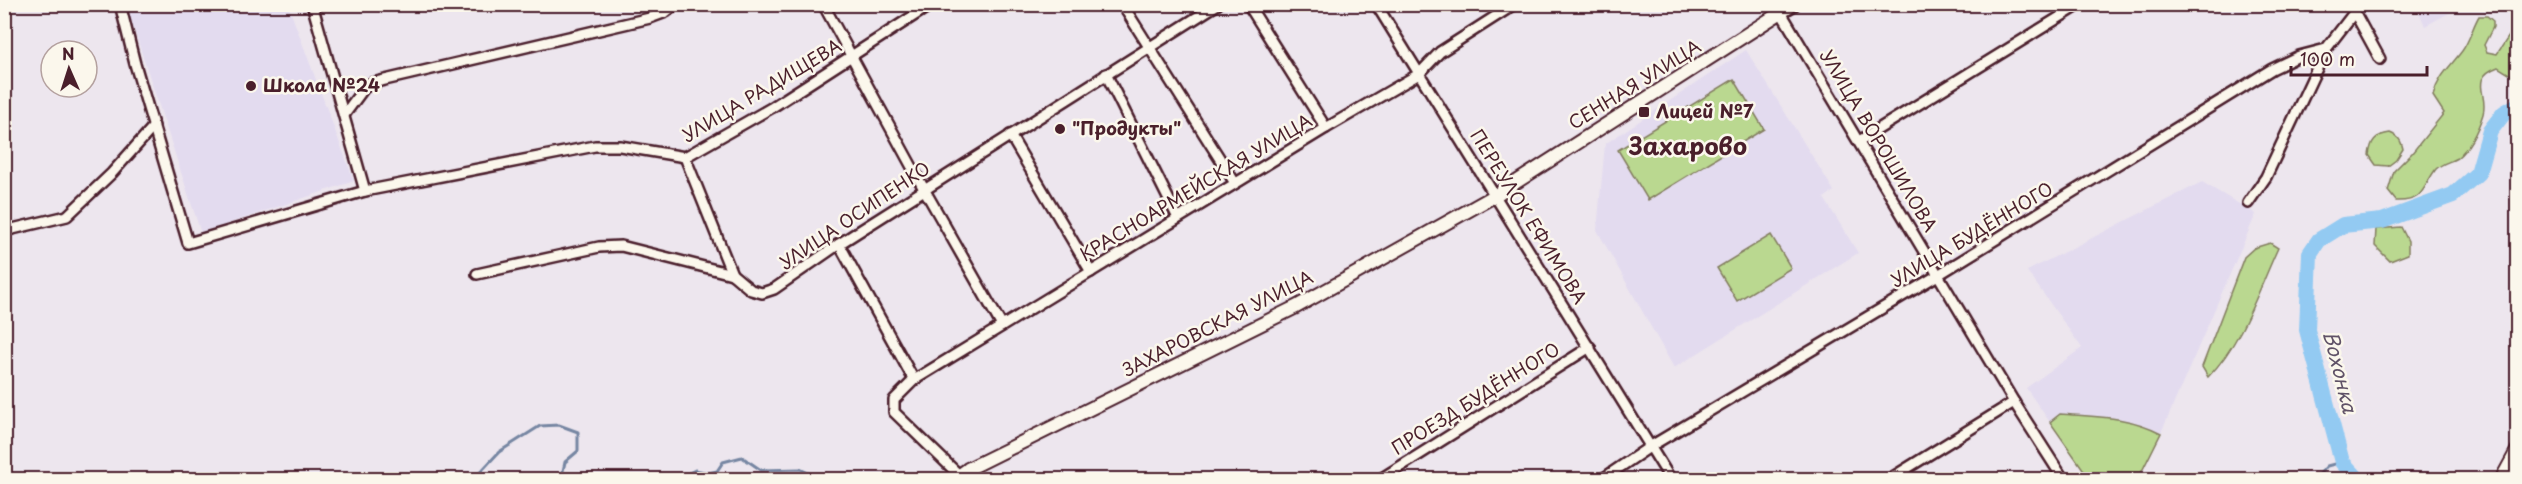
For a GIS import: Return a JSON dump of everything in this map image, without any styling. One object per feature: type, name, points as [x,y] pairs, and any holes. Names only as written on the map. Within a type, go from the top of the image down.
[{"type":"street","points":[[120,4],[188,243],[365,191],[595,146],[620,146],[685,157]]},
{"type":"street","points":[[312,4],[365,191]]},
{"type":"street","points":[[344,115],[364,88],[372,83],[650,18],[666,12],[676,4]]},
{"type":"street","points":[[823,4],[1002,326]]},
{"type":"street","name":"УЛИЦА РАДИЩЕВА","points":[[732,274],[685,157],[771,108],[932,4]]},
{"type":"street","points":[[1122,4],[1235,183]]},
{"type":"street","name":"УЛИЦА ОСИПЕНКО","points":[[477,274],[599,247],[621,246],[732,274],[751,290],[762,293],[774,289],[839,243],[1218,4]]},
{"type":"street","points":[[1248,4],[1326,128]]},
{"type":"street","name":"ПЕРЕУЛОК ЕФИМОВА","points":[[1376,4],[1671,480]]},
{"type":"street","name":"КРАСНОАРМЕЙСКАЯ УЛИЦА","points":[[956,477],[894,412],[894,400],[914,380],[1235,183],[1419,74],[1440,52],[1515,4]]},
{"type":"street","name":"СЕННАЯ УЛИЦА","points":[[1496,195],[1778,9],[1794,4]]},
{"type":"street","points":[[1859,141],[2081,4]]},
{"type":"street","name":"УЛИЦА ВОРОШИЛОВА","points":[[1778,9],[2014,402],[2064,480]]},
{"type":"street","points":[[2248,203],[2266,177],[2326,49],[2352,9],[2380,59]]},
{"type":"street","name":"УЛИЦА БУДЁННОГО","points":[[1601,480],[1651,446],[1938,275],[2272,69],[2299,56],[2326,49]]},
{"type":"street","points":[[1106,74],[1178,218]]},
{"type":"street","points":[[4,231],[67,216],[105,180],[154,126]]},
{"type":"street","points":[[1010,135],[1090,272]]},
{"type":"street","name":"ЗАХАРОВСКАЯ УЛИЦА","points":[[956,477],[1296,307],[1496,195]]},
{"type":"street","points":[[839,243],[914,380]]},
{"type":"street","name":"ПРОЕЗД БУДЁННОГО","points":[[1379,480],[1590,347]]},
{"type":"street","points":[[1888,480],[2014,402]]},
{"type":"street","points":[[2501,480],[2517,449]]},
{"type":"shaded area","points":[[126,5],[288,5],[354,181],[201,233]]},
{"type":"shaded area","points":[[2416,5],[2453,5],[2449,13],[2425,26]]},
{"type":"shaded area","points":[[1746,50],[1834,191],[1824,198],[1858,253],[1674,368],[1597,230],[1605,144]]},
{"type":"shaded area","points":[[2202,182],[2256,214],[2165,424],[2138,479],[2090,479],[2026,388],[2082,348],[2027,271]]},
{"type":"green space","points":[[2479,16],[2487,16],[2493,21],[2493,27],[2484,45],[2487,52],[2497,54],[2517,24],[2517,79],[2498,67],[2484,76],[2482,82],[2483,114],[2470,143],[2457,158],[2436,169],[2418,196],[2405,201],[2396,201],[2388,191],[2394,171],[2412,153],[2444,113],[2433,96],[2435,89],[2441,77],[2465,47]]},
{"type":"green space","points":[[1734,79],[1764,129],[1648,200],[1618,150]]},
{"type":"green space","points":[[2390,133],[2399,139],[2403,149],[2396,160],[2388,166],[2376,165],[2369,155],[2371,146],[2377,137]]},
{"type":"green space","points":[[2401,227],[2408,241],[2408,254],[2390,261],[2375,246],[2376,229]]},
{"type":"green space","points":[[1771,235],[1791,268],[1737,301],[1717,268]]},
{"type":"green space","points":[[2270,243],[2278,248],[2248,316],[2230,349],[2208,377],[2202,367],[2244,257],[2254,248]]},
{"type":"green space","points":[[2060,414],[2124,420],[2161,433],[2138,479],[2090,479],[2050,422]]},
{"type":"waterway","name":"Вохонка","points":[[2359,480],[2342,462],[2307,330],[2310,253],[2319,240],[2343,225],[2382,221],[2453,195],[2478,173],[2490,131],[2504,113],[2518,105]]},
{"type":"waterway","points":[[473,480],[499,452],[540,426],[559,425],[578,432],[578,451],[565,462],[561,480]]},
{"type":"waterway","points":[[686,480],[687,474],[695,470],[709,473],[717,471],[723,462],[742,457],[761,470],[800,469],[823,480]]},
{"type":"waterway","points":[[2314,480],[2327,466],[2342,462]]},
{"type":"place","name":"Школа №24","points":[[251,86]]},
{"type":"place","name":"Лицей №7","points":[[1644,112]]},
{"type":"place","name":"\"Продукты\"","points":[[1060,129]]},
{"type":"district","name":"Захарово","points":[[1688,147]]}]
